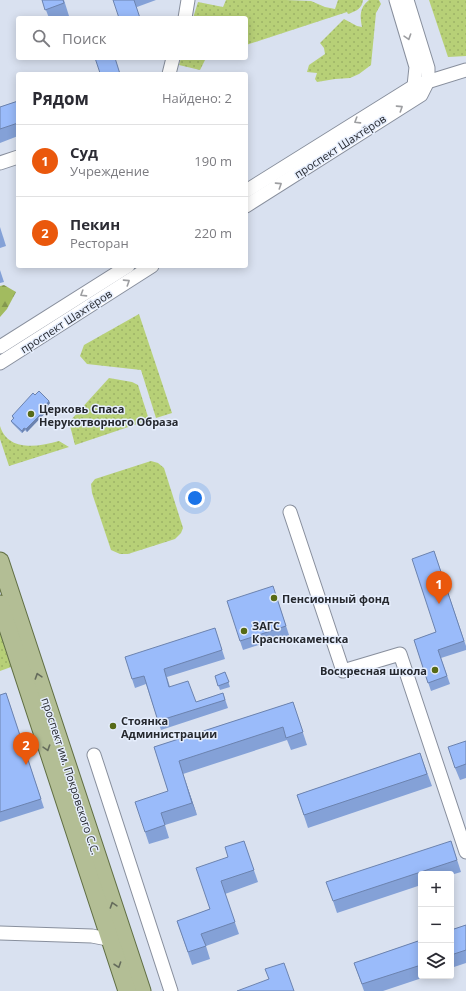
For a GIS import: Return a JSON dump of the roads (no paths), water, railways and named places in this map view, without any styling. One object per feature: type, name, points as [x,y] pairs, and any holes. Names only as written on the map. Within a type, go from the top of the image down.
[{"type":"main road","name":"проспект им. Покровского С.С.","points":[[0,561],[142,991]]},
{"type":"main road","name":"проспект им. Покровского С.С.","points":[[0,604],[126,991]]},
{"type":"street","points":[[186,16],[188,0]]},
{"type":"street","points":[[396,0],[416,67],[414,86]]},
{"type":"street","points":[[407,0],[428,68],[428,81]]},
{"type":"street","points":[[169,72],[172,60]]},
{"type":"street","name":"проспект Шахтёров","points":[[248,190],[414,86],[466,70]]},
{"type":"street","name":"проспект Шахтёров","points":[[248,205],[421,95],[428,81]]},
{"type":"street","points":[[0,163],[16,158]]},
{"type":"street","name":"проспект Шахтёров","points":[[0,347],[125,268]]},
{"type":"street","name":"проспект Шахтёров","points":[[0,363],[149,268]]},
{"type":"street","points":[[290,512],[342,671],[400,654],[466,852]]},
{"type":"street","points":[[94,755],[171,991]]},
{"type":"street","points":[[0,933],[92,936],[126,942]]},
{"type":"place","name":"Церковь Спаса Нерукотворного Образа","points":[[31,414]]},
{"type":"place","name":"Пенсионный фонд","points":[[274,598]]},
{"type":"place","name":"Суд","points":[[439,604]]},
{"type":"place","name":"ЗАГС Краснокаменска","points":[[244,631]]},
{"type":"place","name":"Воскресная школа","points":[[435,670]]},
{"type":"place","name":"Стоянка Администрации","points":[[113,726]]},
{"type":"place","name":"Пекин","points":[[26,765]]}]
